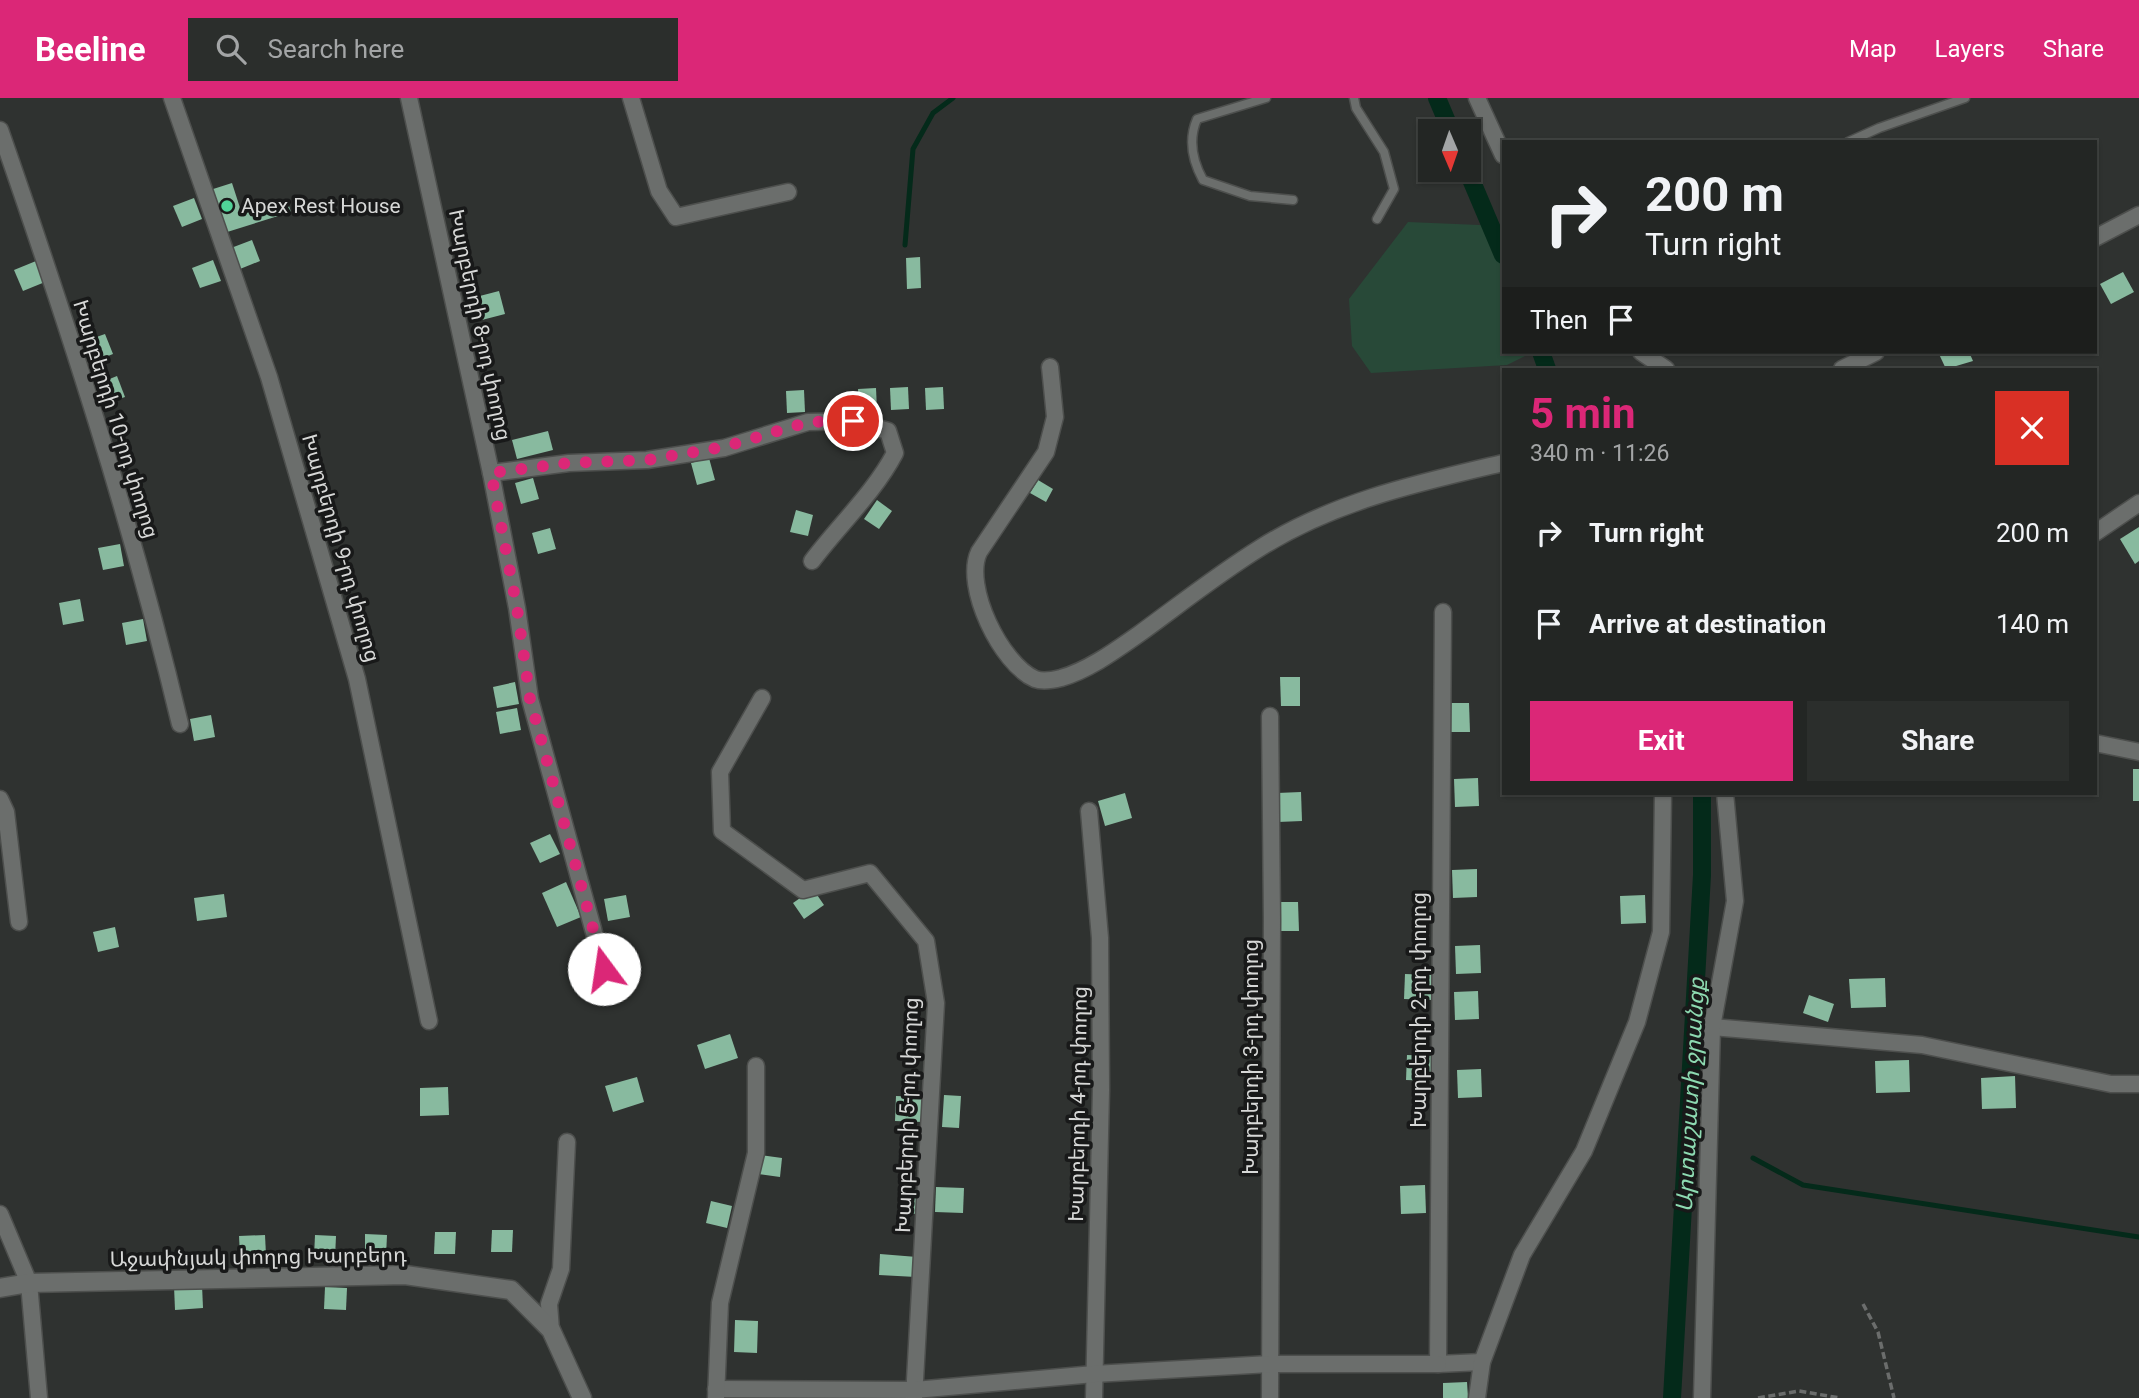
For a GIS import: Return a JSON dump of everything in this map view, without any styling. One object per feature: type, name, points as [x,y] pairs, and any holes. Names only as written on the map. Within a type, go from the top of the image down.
[{"type":"street","name":"Խարբերդի 9-րդ փողոց","points":[[172,98],[269,377],[357,679],[429,1021]]},
{"type":"street","name":"Խարբերդի 8-րդ փողոց","points":[[409,98],[491,473],[517,608],[530,699],[604,969]]},
{"type":"street","points":[[631,98],[659,191],[676,217],[788,192]]},
{"type":"street","points":[[1477,98],[1502,153]]},
{"type":"street","name":"Խարբերդի 10-րդ փողոց","points":[[0,130],[41,248],[152,608],[180,724]]},
{"type":"street","points":[[2097,237],[2139,215]]},
{"type":"street","points":[[1645,354],[1665,368]]},
{"type":"street","points":[[1844,368],[1872,354]]},
{"type":"street","points":[[1050,367],[1055,417],[1046,452],[979,552],[973,570],[974,582],[988,621],[1002,648],[1020,668],[1041,681],[1063,678],[1103,658],[1260,548],[1301,525],[1387,490],[1502,463]]},
{"type":"street","points":[[491,473],[569,463],[647,460],[712,450],[808,422],[853,421],[888,431],[895,453],[881,478],[839,524],[811,561]]},
{"type":"street","points":[[2097,532],[2139,503]]},
{"type":"street","name":"Խարբերդի 2-րդ փողոց","points":[[1438,1364],[1443,612]]},
{"type":"street","name":"Խարբերդի 5-րդ փողոց","points":[[762,698],[720,772],[722,831],[803,890],[870,873],[926,941],[936,1003],[915,1394]]},
{"type":"street","name":"Խարբերդի 3-րդ փողոց","points":[[1270,716],[1270,1398]]},
{"type":"street","points":[[2097,743],[2139,752]]},
{"type":"street","points":[[1478,1398],[1482,1362],[1522,1255],[1584,1150],[1637,1022],[1661,932],[1663,795]]},
{"type":"street","points":[[1702,1398],[1712,1027],[1735,901],[1725,795]]},
{"type":"street","points":[[0,799],[6,812],[19,922]]},
{"type":"street","name":"Խարբերդի 4-րդ փողոց","points":[[1089,811],[1100,938],[1101,1021],[1094,1398]]},
{"type":"street","points":[[1712,1027],[1922,1045],[2111,1084],[2139,1084]]},
{"type":"street","points":[[756,1066],[756,1153],[720,1303],[716,1393],[915,1394],[1094,1374],[1270,1364],[1482,1362]]},
{"type":"street","points":[[551,1330],[549,1304],[561,1269],[567,1142]]},
{"type":"street","points":[[0,1214],[29,1283],[39,1398]]},
{"type":"street","name":"Աջափնյակ փողոց Խարբերդ","points":[[0,1288],[29,1283],[405,1275],[511,1290],[551,1330],[582,1398]]},
{"type":"lane","points":[[1266,98],[1197,119],[1191,132],[1194,163],[1202,180],[1250,196],[1293,200]]},
{"type":"lane","points":[[1354,98],[1356,108],[1384,152],[1394,189],[1377,219]]},
{"type":"lane","points":[[1852,140],[1965,98]]},
{"type":"path","points":[[1863,1304],[1878,1332],[1894,1398]]},
{"type":"path","points":[[1758,1398],[1800,1391],[1840,1398]]},
{"type":"green space","points":[[1408,222],[1502,226],[1502,354],[1529,354],[1507,365],[1371,373],[1352,346],[1349,299]]},
{"type":"building","name":"Apex Rest House","points":[[232,183],[242,214],[287,200],[291,212],[224,233],[210,190]]},
{"type":"building","points":[[194,198],[202,219],[182,227],[173,206]]},
{"type":"building","points":[[252,240],[260,261],[240,269],[231,248]]},
{"type":"building","points":[[920,257],[921,288],[907,289],[906,258]]},
{"type":"building","points":[[213,260],[221,281],[200,288],[192,268]]},
{"type":"building","points":[[36,261],[45,282],[23,291],[14,270]]},
{"type":"building","points":[[2123,272],[2134,292],[2111,304],[2100,284]]},
{"type":"building","points":[[499,291],[505,314],[478,321],[472,298]]},
{"type":"building","points":[[105,334],[113,354],[93,362],[85,341]]},
{"type":"building","points":[[1939,354],[1970,354],[1973,361],[1949,368],[1946,368]]},
{"type":"building","points":[[117,376],[125,397],[105,404],[97,384]]},
{"type":"building","points":[[908,387],[909,409],[891,410],[890,388]]},
{"type":"building","points":[[943,387],[944,409],[926,410],[925,388]]},
{"type":"building","points":[[876,388],[877,410],[859,411],[858,389]]},
{"type":"building","points":[[804,390],[805,412],[787,413],[786,391]]},
{"type":"building","points":[[548,431],[553,450],[517,459],[512,440]]},
{"type":"building","points":[[709,458],[715,480],[697,485],[691,463]]},
{"type":"building","points":[[533,478],[539,499],[521,504],[515,483]]},
{"type":"building","points":[[1038,480],[1053,489],[1046,502],[1030,493]]},
{"type":"building","points":[[877,500],[892,511],[879,529],[864,519]]},
{"type":"building","points":[[796,510],[813,515],[808,536],[790,532]]},
{"type":"building","points":[[2139,527],[2139,561],[2135,564],[2120,539]]},
{"type":"building","points":[[550,528],[556,549],[538,554],[532,533]]},
{"type":"building","points":[[120,544],[124,566],[103,570],[98,548]]},
{"type":"building","points":[[80,599],[84,621],[63,625],[59,603]]},
{"type":"building","points":[[143,619],[147,641],[126,645],[122,623]]},
{"type":"building","points":[[1280,677],[1300,677],[1300,706],[1281,706]]},
{"type":"building","points":[[515,682],[519,704],[497,708],[493,687]]},
{"type":"building","points":[[1450,703],[1469,703],[1470,732],[1450,732]]},
{"type":"building","points":[[517,708],[521,730],[500,734],[496,712]]},
{"type":"building","points":[[211,715],[215,737],[194,741],[190,719]]},
{"type":"building","points":[[2133,769],[2139,769],[2139,801],[2133,801]]},
{"type":"building","points":[[1478,778],[1479,806],[1455,807],[1454,779]]},
{"type":"building","points":[[1301,792],[1302,821],[1278,822],[1277,793]]},
{"type":"building","points":[[1125,793],[1132,818],[1105,826],[1098,801]]},
{"type":"building","points":[[550,834],[560,854],[540,863],[530,843]]},
{"type":"building","points":[[1477,869],[1477,897],[1453,898],[1452,870]]},
{"type":"building","points":[[566,882],[581,917],[557,927],[542,893]]},
{"type":"building","points":[[813,889],[824,905],[804,919],[793,903]]},
{"type":"building","points":[[224,894],[227,917],[197,921],[194,898]]},
{"type":"building","points":[[626,895],[630,917],[608,921],[604,899]]},
{"type":"building","points":[[1645,895],[1646,923],[1621,924],[1620,896]]},
{"type":"building","points":[[1279,902],[1298,902],[1299,931],[1279,931]]},
{"type":"building","points":[[115,927],[119,947],[98,952],[93,932]]},
{"type":"building","points":[[1480,945],[1481,973],[1456,974],[1455,946]]},
{"type":"building","points":[[1405,974],[1433,975],[1432,1000],[1404,999]]},
{"type":"building","points":[[1885,978],[1886,1007],[1851,1008],[1849,979]]},
{"type":"building","points":[[1478,991],[1479,1019],[1455,1020],[1454,992]]},
{"type":"building","points":[[1809,995],[1834,1004],[1828,1022],[1803,1013]]},
{"type":"building","points":[[730,1034],[738,1058],[705,1069],[697,1045]]},
{"type":"building","points":[[1407,1055],[1435,1056],[1434,1081],[1406,1080]]},
{"type":"building","points":[[1909,1060],[1910,1092],[1876,1093],[1875,1061]]},
{"type":"building","points":[[1481,1069],[1482,1097],[1458,1098],[1457,1070]]},
{"type":"building","points":[[2015,1076],[2016,1108],[1982,1109],[1981,1078]]},
{"type":"building","points":[[637,1077],[644,1102],[613,1112],[605,1086]]},
{"type":"building","points":[[448,1087],[449,1115],[420,1116],[420,1088]]},
{"type":"building","points":[[944,1095],[961,1096],[959,1128],[942,1127]]},
{"type":"building","points":[[896,1096],[924,1097],[923,1122],[895,1121]]},
{"type":"building","points":[[760,1155],[782,1158],[780,1177],[758,1174]]},
{"type":"building","points":[[1425,1185],[1426,1213],[1401,1214],[1400,1186]]},
{"type":"building","points":[[936,1187],[964,1188],[963,1213],[935,1212]]},
{"type":"building","points":[[899,1189],[919,1190],[918,1214],[898,1213]]},
{"type":"building","points":[[711,1201],[732,1206],[727,1228],[706,1223]]},
{"type":"building","points":[[492,1230],[513,1230],[512,1252],[491,1252]]},
{"type":"building","points":[[435,1232],[456,1232],[455,1254],[434,1254]]},
{"type":"building","points":[[365,1234],[387,1235],[386,1257],[365,1256]]},
{"type":"building","points":[[265,1235],[266,1255],[240,1256],[239,1236]]},
{"type":"building","points":[[315,1235],[336,1236],[335,1258],[314,1257]]},
{"type":"building","points":[[880,1254],[917,1257],[916,1277],[879,1275]]},
{"type":"building","points":[[202,1285],[203,1308],[175,1310],[174,1286]]},
{"type":"building","points":[[325,1287],[347,1288],[346,1310],[324,1309]]},
{"type":"building","points":[[735,1320],[758,1321],[757,1353],[734,1352]]},
{"type":"building","points":[[1467,1382],[1468,1398],[1443,1398],[1443,1383]]},
{"type":"waterway","points":[[905,245],[913,149],[933,113],[953,98]]},
{"type":"waterway","name":"Արտաշատի ջրանցք","points":[[1437,98],[1446,119]]},
{"type":"waterway","name":"Արտաշատի ջրանցք","points":[[1472,182],[1502,253]]},
{"type":"waterway","name":"Արտաշատի ջրանցք","points":[[1542,354],[1547,368]]},
{"type":"waterway","name":"Արտաշատի ջրանցք","points":[[1672,1398],[1702,875],[1702,795]]},
{"type":"waterway","points":[[1753,1158],[1803,1185],[2139,1237]]},
{"type":"place","name":"Apex Rest House","points":[[227,206]]},
{"type":"route","points":[[604,969],[530,699],[517,608],[491,473],[569,463],[647,460],[724,447],[808,422],[853,421]]}]
